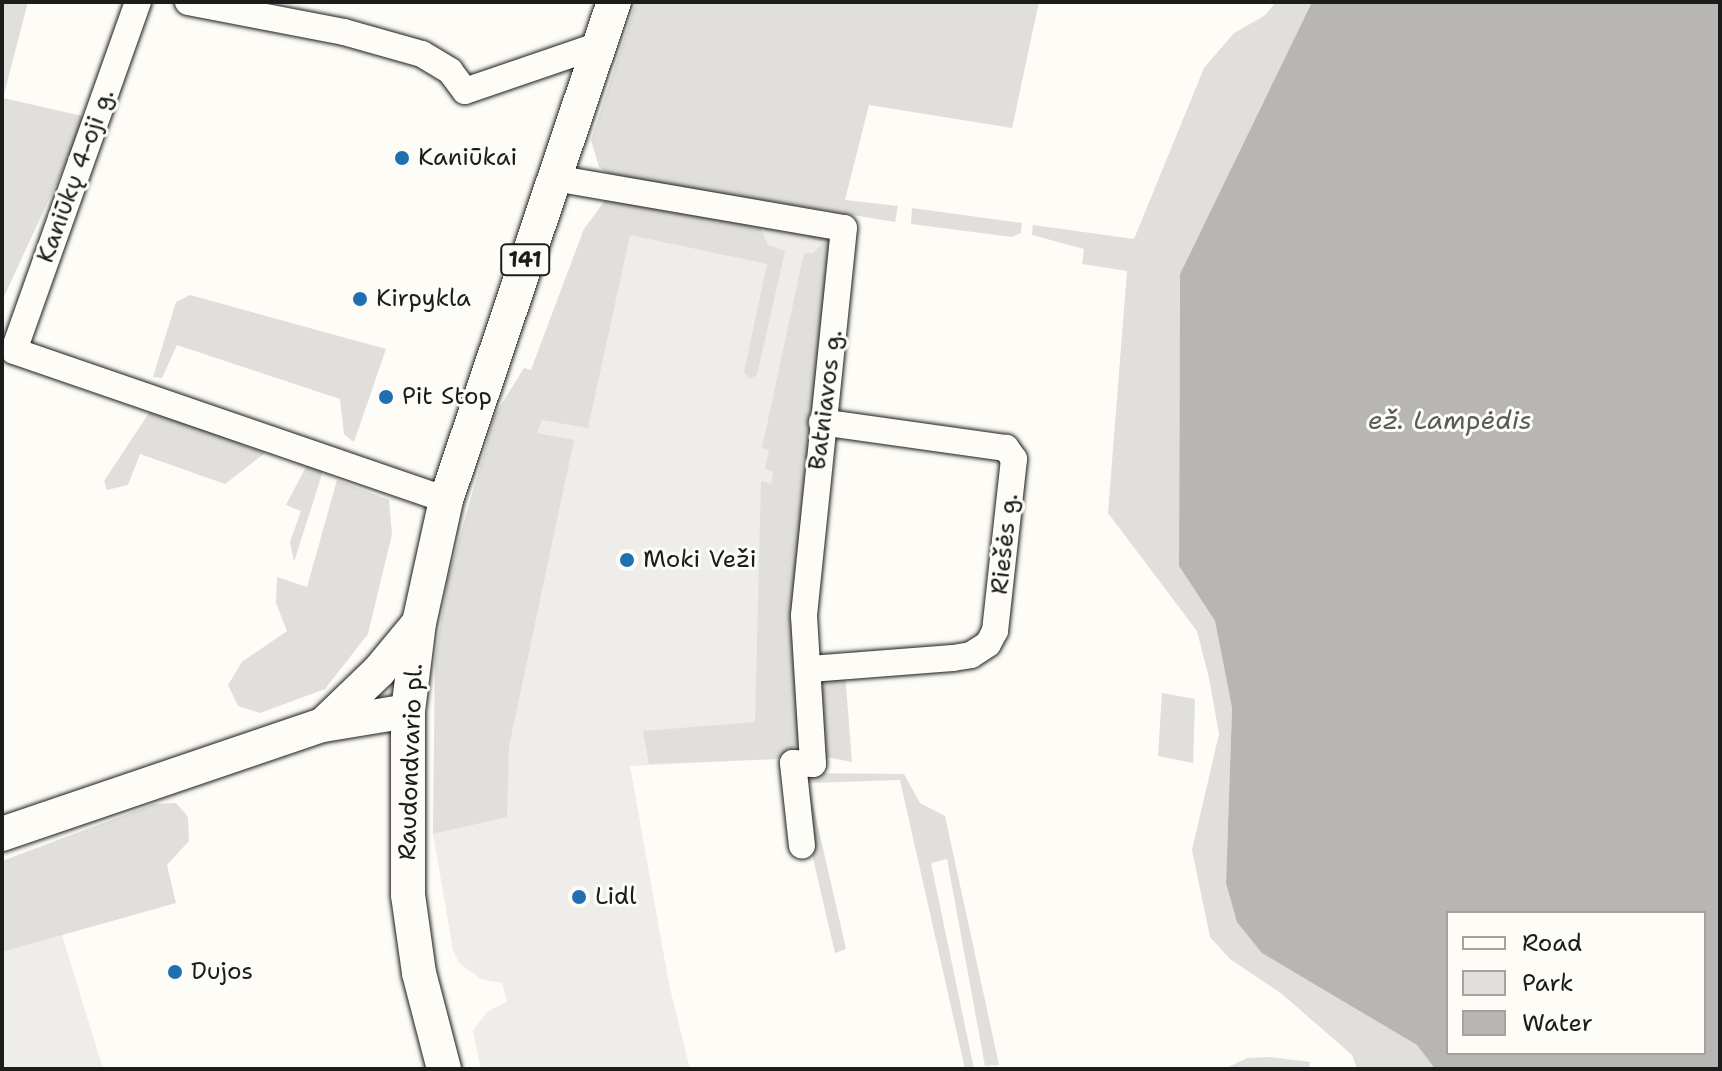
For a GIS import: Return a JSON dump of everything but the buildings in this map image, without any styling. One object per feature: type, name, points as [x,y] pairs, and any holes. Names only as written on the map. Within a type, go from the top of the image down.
[{"type":"main road","name":"Raudondvario pl.","points":[[444,1069],[419,973],[408,895],[408,711],[419,623],[446,500],[614,2]]},
{"type":"main road","points":[[323,725],[371,680],[419,623]]},
{"type":"main road","points":[[2,834],[323,725],[408,711]]},
{"type":"street","name":"Kaniūkų 4-oji g.","points":[[138,2],[14,351],[446,500]]},
{"type":"street","points":[[188,2],[344,32],[422,54],[450,71],[465,91],[599,45]]},
{"type":"street","name":"Batniavos g.","points":[[554,178],[844,228],[804,616],[810,669],[813,764],[793,763],[802,846]]},
{"type":"street","name":"Riešės g.","points":[[810,669],[953,658],[988,644],[995,631],[1014,459],[1006,448],[822,422]]},
{"type":"shaded area","points":[[607,198],[817,230],[829,240],[777,759],[630,766],[669,984],[690,1069],[481,1069],[473,1031],[487,1012],[507,1002],[502,983],[481,979],[459,963],[453,950],[433,834],[435,659],[448,578],[495,415],[524,368],[531,370],[584,229]]},
{"type":"shaded area","points":[[62,935],[103,1069],[2,1069],[2,952]]},
{"type":"green space","points":[[2,2],[28,2],[3,98],[87,117],[2,301]]},
{"type":"green space","points":[[636,2],[1039,2],[1012,128],[869,105],[845,200],[898,206],[895,222],[610,175],[599,167],[591,140]]},
{"type":"green space","points":[[1276,2],[1312,2],[1180,274],[1179,566],[1215,621],[1232,708],[1226,883],[1363,1012],[1417,1045],[1435,1069],[1357,1069],[1352,1055],[1282,994],[1230,959],[1210,937],[1192,850],[1219,734],[1209,678],[1197,631],[1108,513],[1127,271],[1082,264],[1084,249],[1032,235],[1033,225],[1134,239],[1204,68],[1234,33],[1264,16]]},
{"type":"green space","points":[[607,198],[758,222],[768,245],[785,251],[757,375],[749,379],[744,372],[767,264],[630,235],[588,428],[542,420],[537,433],[574,440],[509,746],[507,817],[433,834],[435,659],[448,578],[495,415],[524,368],[531,370],[584,229]]},
{"type":"green space","points":[[912,208],[1022,223],[1021,233],[1012,237],[911,224]]},
{"type":"green space","points":[[811,233],[829,240],[800,744],[777,759],[649,764],[643,731],[755,722],[761,481],[771,484],[773,472],[765,468],[769,450],[762,448],[804,253],[813,253],[824,242],[807,238]]},
{"type":"green space","points":[[190,295],[386,349],[354,442],[344,434],[340,399],[177,345],[162,378],[153,377],[176,302]]},
{"type":"green space","points":[[151,410],[265,453],[225,484],[140,454],[128,485],[107,490],[104,481]]},
{"type":"green space","points":[[308,463],[323,471],[294,562],[290,542],[301,511],[286,505]]},
{"type":"green space","points":[[337,480],[389,500],[392,534],[368,634],[325,689],[260,713],[238,706],[228,685],[242,662],[287,631],[276,603],[277,577],[307,587]]},
{"type":"green space","points":[[845,673],[852,762],[826,757],[820,748],[817,693],[822,678]]},
{"type":"green space","points":[[1162,693],[1195,699],[1193,763],[1158,756]]},
{"type":"green space","points":[[804,773],[904,774],[920,803],[945,816],[999,1065],[985,1066],[947,859],[931,863],[974,1069],[965,1069],[900,780],[808,783],[846,949],[835,953],[799,798]]},
{"type":"green space","points":[[176,803],[188,817],[189,841],[167,865],[176,903],[2,952],[2,861],[154,804]]},
{"type":"green space","points":[[1247,1058],[1310,1062],[1309,1069],[1224,1069]]},
{"type":"water","name":"ež. Lampėdis","points":[[1312,2],[1720,2],[1720,1069],[1435,1069],[1417,1045],[1262,953],[1237,922],[1226,883],[1232,708],[1215,621],[1179,566],[1180,274]]},
{"type":"place","name":"Kaniūkai","points":[[402,158]]},
{"type":"place","name":"Kirpykla","points":[[360,299]]},
{"type":"place","name":"Pit Stop","points":[[386,397]]},
{"type":"place","name":"Moki Veži","points":[[627,560]]},
{"type":"place","name":"Lidl","points":[[579,897]]},
{"type":"place","name":"Dujos","points":[[175,972]]}]
